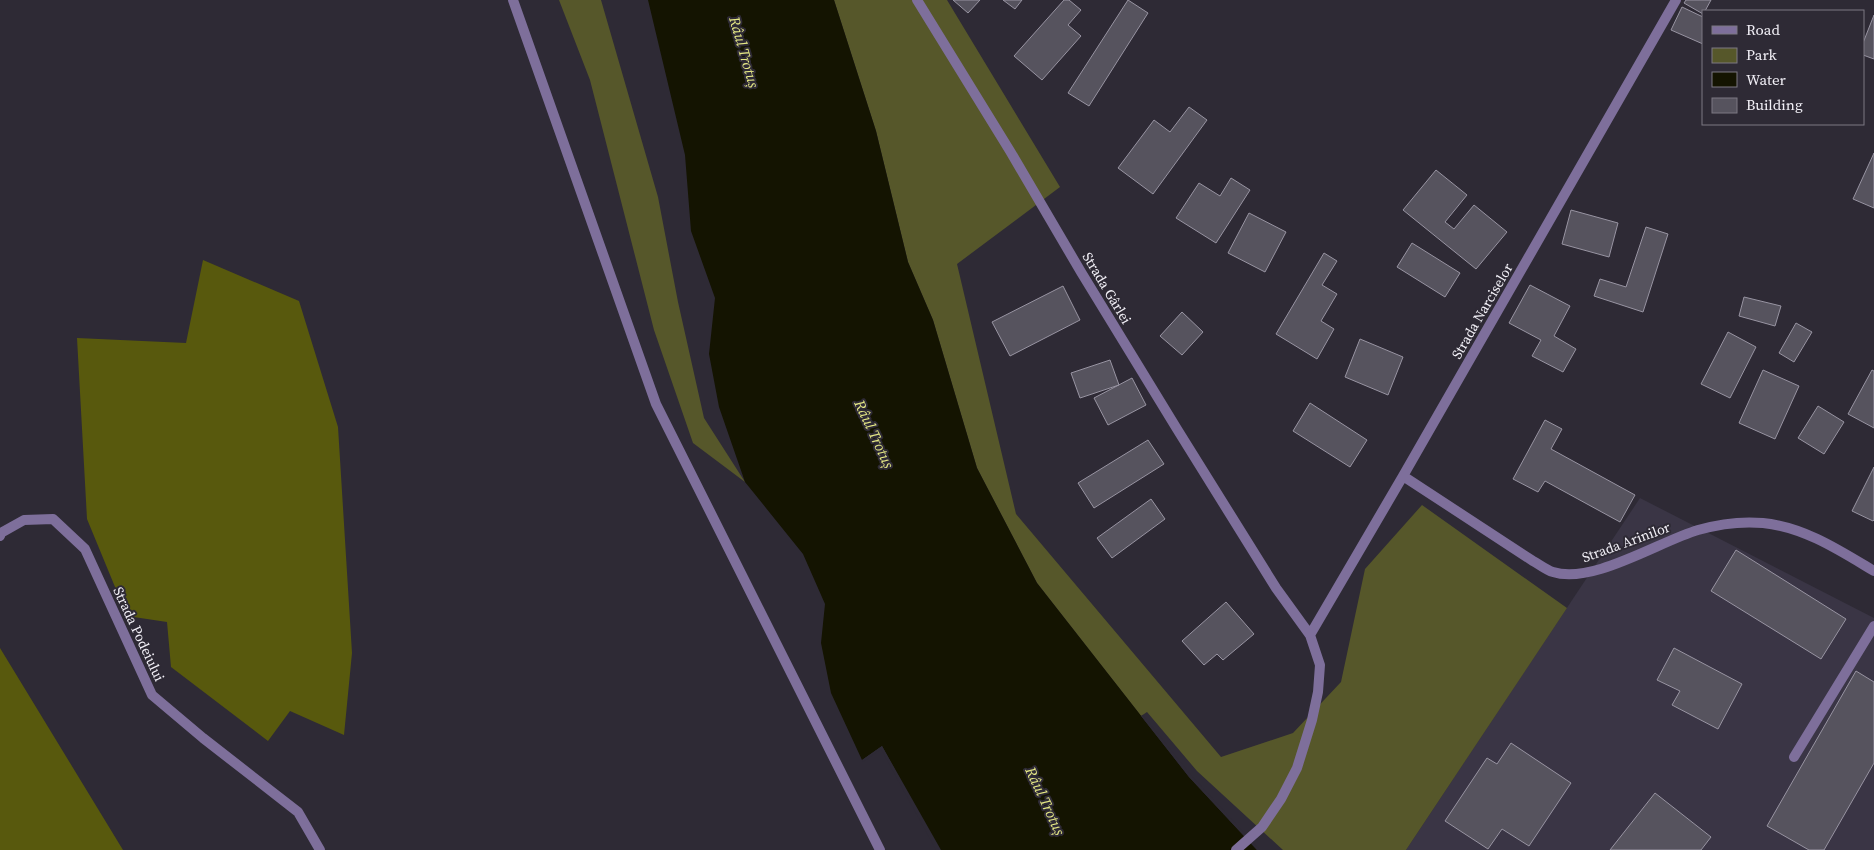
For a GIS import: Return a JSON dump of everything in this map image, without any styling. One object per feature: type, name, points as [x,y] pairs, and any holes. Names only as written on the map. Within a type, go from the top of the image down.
[{"type":"street","points":[[513,0],[656,404],[880,850]]},
{"type":"street","name":"Strada Gârlei","points":[[917,0],[1167,412],[1276,588],[1310,635],[1320,665],[1318,692],[1312,720],[1297,768],[1281,799],[1262,827],[1236,850]]},
{"type":"street","name":"Strada Narciselor","points":[[1310,635],[1676,0]]},
{"type":"street","name":"Strada Arinilor","points":[[1403,476],[1533,561],[1554,572],[1585,573],[1624,560],[1698,530],[1736,522],[1784,526],[1804,533],[1828,544],[1874,571]]},
{"type":"street","name":"Strada Podeiului","points":[[0,536],[1,533],[24,520],[54,519],[85,549],[152,695],[203,738],[298,812],[320,850]]},
{"type":"street","points":[[1794,757],[1874,626]]},
{"type":"shaded area","points":[[203,260],[299,301],[338,427],[352,653],[344,735],[290,711],[268,741],[171,667],[167,622],[127,616],[87,519],[77,338],[186,343]]},
{"type":"shaded area","points":[[1640,498],[1874,618],[1874,850],[1406,850]]},
{"type":"shaded area","points":[[0,648],[123,850],[0,850]]},
{"type":"green space","points":[[559,0],[601,0],[658,197],[678,302],[704,418],[745,482],[693,443],[654,330],[590,80]]},
{"type":"green space","points":[[834,0],[947,0],[1060,187],[957,264],[1016,514],[1221,757],[1293,733],[1341,682],[1365,569],[1422,505],[1567,608],[1406,850],[1283,850],[1197,771],[1147,712],[1141,716],[1037,583],[977,468],[933,320],[908,262],[876,131]]},
{"type":"water","name":"Râul Trotuș","points":[[648,0],[834,0],[876,131],[908,262],[933,320],[977,468],[1037,583],[1189,777],[1257,850],[939,850],[882,746],[862,760],[831,693],[821,643],[825,604],[803,554],[745,482],[719,407],[709,354],[715,298],[691,231],[685,155]]},
{"type":"pier","points":[[1143,715],[1191,775],[1260,850],[1257,850],[1189,777],[1141,716]]},
{"type":"pier","points":[[882,746],[941,850],[936,850],[881,749],[863,762],[862,760]]},
{"type":"building","points":[[953,0],[980,0],[968,13]]},
{"type":"building","points":[[1003,0],[1022,0],[1015,9]]},
{"type":"building","points":[[1064,0],[1069,0],[1081,10],[1068,25],[1081,36],[1042,80],[1014,56]]},
{"type":"building","points":[[1128,0],[1148,13],[1089,106],[1068,93]]},
{"type":"building","points":[[1686,0],[1711,0],[1706,10],[1702,10],[1702,13],[1684,3]]},
{"type":"building","points":[[1682,7],[1702,17],[1702,44],[1671,30]]},
{"type":"building","points":[[1874,15],[1874,59],[1864,55],[1864,40]]},
{"type":"building","points":[[1189,107],[1207,120],[1153,194],[1118,168],[1154,120],[1170,132]]},
{"type":"building","points":[[1874,153],[1874,208],[1853,199]]},
{"type":"building","points":[[1436,170],[1467,195],[1445,222],[1454,229],[1474,205],[1507,232],[1476,269],[1403,210]]},
{"type":"building","points":[[1231,178],[1250,190],[1216,243],[1176,218],[1199,183],[1220,196]]},
{"type":"building","points":[[1571,210],[1618,223],[1609,257],[1562,244]]},
{"type":"building","points":[[1249,213],[1286,232],[1265,272],[1228,253]]},
{"type":"building","points":[[1646,227],[1668,234],[1643,312],[1594,296],[1600,279],[1626,287]]},
{"type":"building","points":[[1412,243],[1460,273],[1445,297],[1397,267]]},
{"type":"building","points":[[1324,253],[1337,261],[1322,285],[1337,294],[1321,321],[1334,329],[1317,359],[1276,334]]},
{"type":"building","points":[[1530,285],[1570,306],[1554,336],[1576,349],[1563,372],[1532,356],[1541,340],[1509,323]]},
{"type":"building","points":[[1063,286],[1080,320],[1010,356],[992,322]]},
{"type":"building","points":[[1744,297],[1781,306],[1775,326],[1739,316]]},
{"type":"building","points":[[1182,312],[1203,332],[1182,355],[1160,336]]},
{"type":"building","points":[[1796,323],[1812,332],[1794,362],[1779,353]]},
{"type":"building","points":[[1728,332],[1756,347],[1730,398],[1701,384]]},
{"type":"building","points":[[1360,339],[1403,357],[1388,395],[1345,377]]},
{"type":"building","points":[[1110,360],[1119,385],[1080,398],[1071,373]]},
{"type":"building","points":[[1763,370],[1799,386],[1775,439],[1739,423]]},
{"type":"building","points":[[1872,370],[1874,371],[1874,428],[1848,414]]},
{"type":"building","points":[[1132,378],[1146,405],[1108,425],[1094,398]]},
{"type":"building","points":[[1310,403],[1367,440],[1350,467],[1293,431]]},
{"type":"building","points":[[1818,406],[1844,422],[1824,454],[1798,438]]},
{"type":"building","points":[[1545,420],[1562,429],[1551,449],[1635,495],[1620,522],[1545,481],[1538,492],[1513,479]]},
{"type":"building","points":[[1148,440],[1164,464],[1094,508],[1078,483]]},
{"type":"building","points":[[1874,467],[1874,520],[1873,521],[1852,511]]},
{"type":"building","points":[[1151,499],[1165,519],[1112,558],[1097,538]]},
{"type":"building","points":[[1736,550],[1846,619],[1821,659],[1711,591]]},
{"type":"building","points":[[1226,602],[1254,634],[1223,660],[1217,654],[1204,665],[1182,641]]},
{"type":"building","points":[[1674,648],[1742,684],[1718,729],[1672,705],[1680,691],[1657,680]]},
{"type":"building","points":[[1856,671],[1874,682],[1874,763],[1824,850],[1809,850],[1767,826]]},
{"type":"building","points":[[1511,743],[1571,783],[1529,846],[1502,829],[1488,849],[1445,821],[1487,758],[1497,764]]},
{"type":"building","points":[[1655,793],[1711,837],[1701,850],[1610,850]]}]
